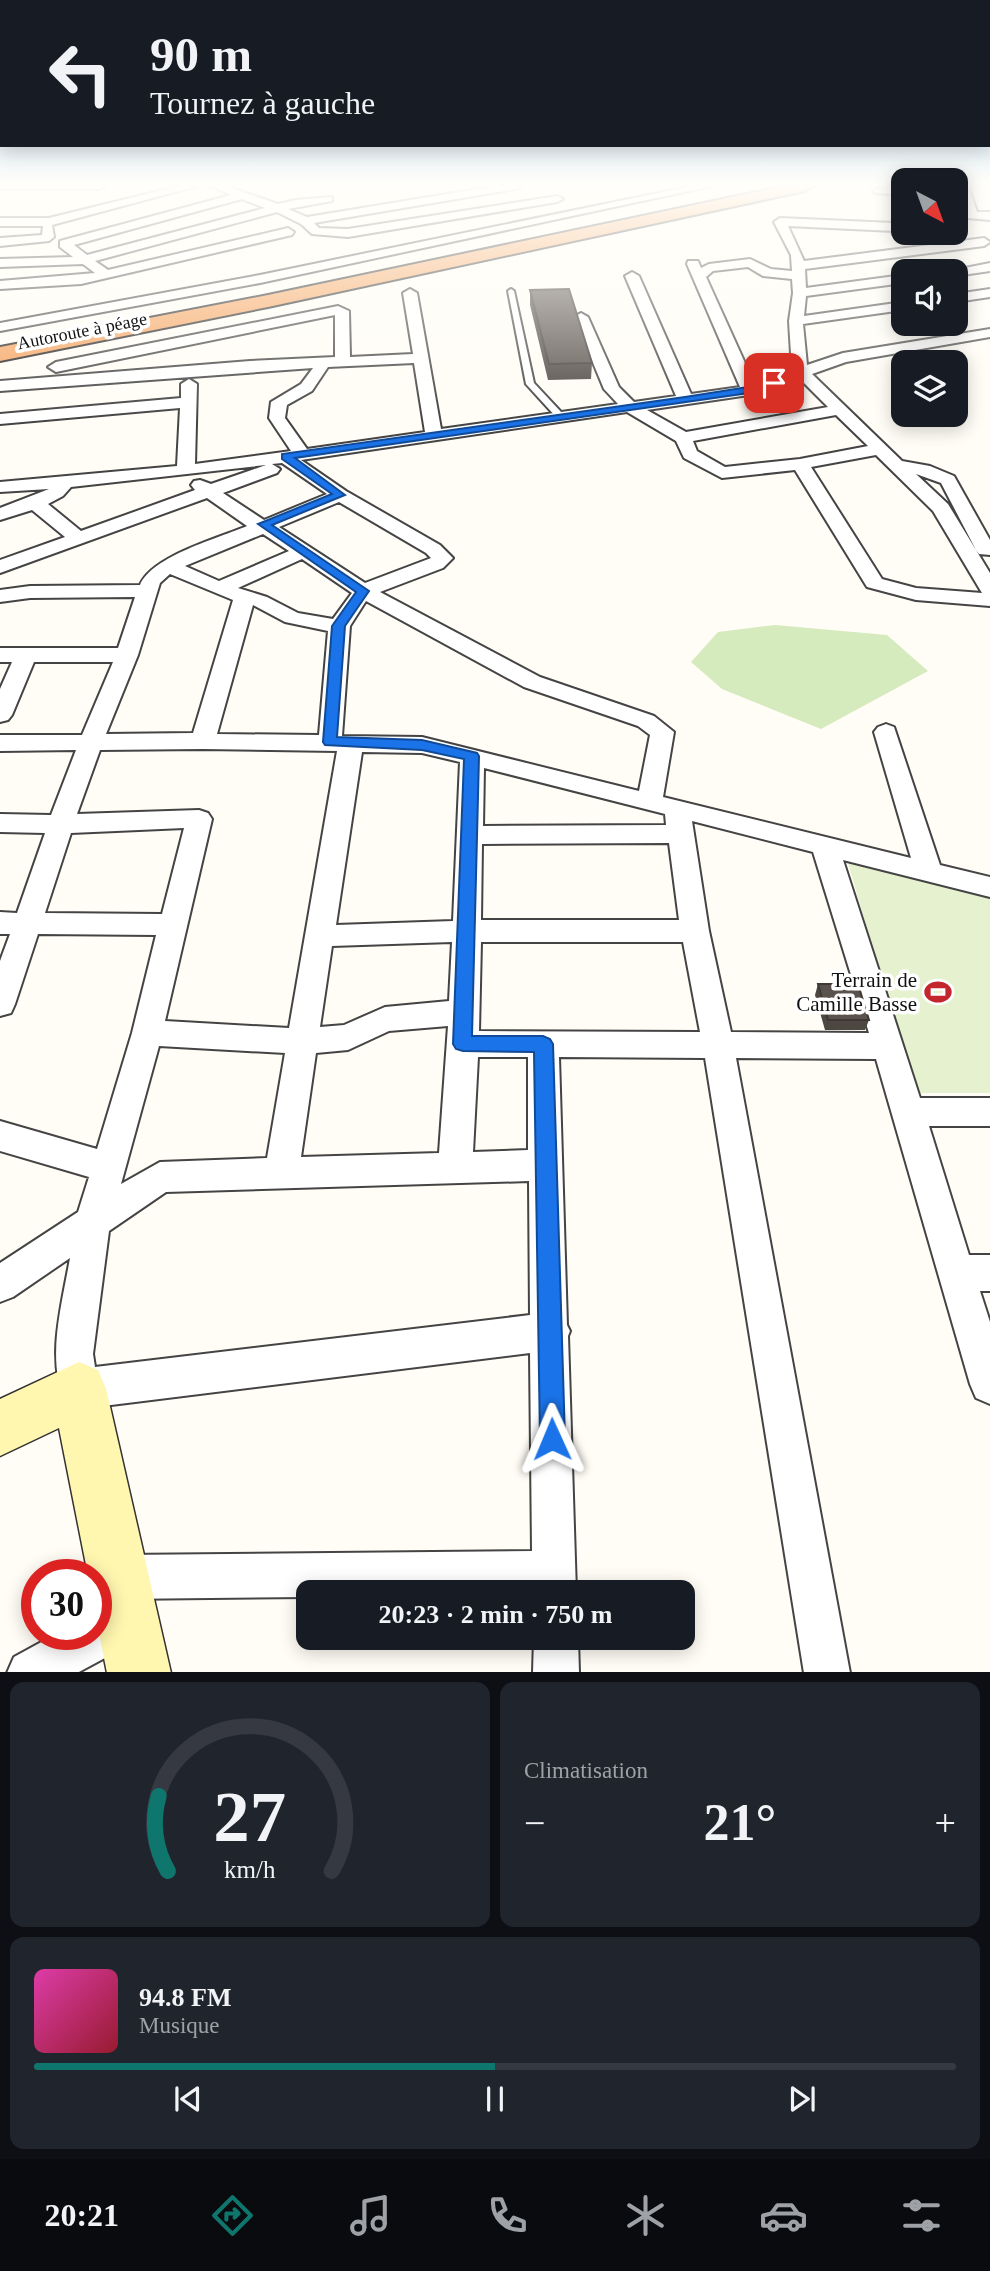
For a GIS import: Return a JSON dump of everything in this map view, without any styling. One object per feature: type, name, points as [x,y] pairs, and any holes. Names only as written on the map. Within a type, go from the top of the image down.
[{"type":"highway","name":"Autoroute à péage","points":[[0,347],[413,264]]},
{"type":"highway","points":[[0,354],[268,302],[444,264]]},
{"type":"street","points":[[90,264],[104,274]]},
{"type":"street","points":[[0,325],[31,300],[73,281],[146,264]]},
{"type":"street","points":[[0,325],[332,264]]},
{"type":"street","points":[[742,264],[696,271],[749,390]]},
{"type":"street","points":[[752,264],[768,273],[798,271],[830,264]]},
{"type":"street","points":[[798,264],[800,293],[796,321],[800,371],[942,508],[990,590]]},
{"type":"street","points":[[863,264],[891,278]]},
{"type":"street","points":[[0,285],[31,300],[151,292],[243,266]]},
{"type":"street","points":[[968,270],[990,267]]},
{"type":"street","points":[[632,276],[685,400]]},
{"type":"street","points":[[800,293],[891,283]]},
{"type":"street","points":[[410,293],[434,436]]},
{"type":"street","points":[[968,296],[990,293]]},
{"type":"street","points":[[796,321],[891,308]]},
{"type":"street","points":[[0,384],[113,355],[340,310],[343,360]]},
{"type":"street","points":[[581,317],[612,389],[630,407],[683,438],[691,454],[722,472],[800,464],[880,449]]},
{"type":"street","points":[[968,325],[984,334]]},
{"type":"street","points":[[0,487],[65,483],[293,458],[560,416],[685,400],[749,390],[800,371],[888,348],[984,334]]},
{"type":"street","points":[[183,470],[191,339]]},
{"type":"street","points":[[105,410],[113,355]]},
{"type":"street","points":[[274,384],[322,362],[422,358]]},
{"type":"street","points":[[0,384],[190,372],[274,384],[301,393],[320,375],[322,362]]},
{"type":"street","points":[[274,384],[277,418],[293,458],[340,495],[433,549],[443,558],[436,564],[363,591],[339,626],[341,742],[320,936],[281,1175]]},
{"type":"street","points":[[0,419],[188,402]]},
{"type":"street","points":[[683,438],[839,410]]},
{"type":"street","points":[[0,568],[293,458]]},
{"type":"street","points":[[800,464],[874,583],[890,590],[909,593],[990,600]]},
{"type":"street","points":[[895,465],[924,470],[948,480],[990,558]]},
{"type":"street","points":[[183,470],[210,491],[363,591],[532,682],[646,721],[662,732],[669,816],[718,1045],[827,1672]]},
{"type":"street","points":[[0,514],[57,492],[65,483]]},
{"type":"street","points":[[0,1004],[61,824],[127,655],[151,581],[169,566],[261,525],[340,495]]},
{"type":"street","points":[[34,502],[79,539]]},
{"type":"street","points":[[219,589],[302,552]]},
{"type":"street","points":[[169,566],[219,589],[260,601],[300,621],[339,626]]},
{"type":"street","points":[[0,596],[30,592],[149,591]]},
{"type":"street","points":[[203,741],[244,596]]},
{"type":"street","points":[[0,654],[127,655]]},
{"type":"street","points":[[0,715],[26,655]]},
{"type":"street","points":[[886,732],[929,873]]},
{"type":"street","points":[[0,743],[203,741],[422,745],[472,756],[669,816],[824,845],[990,887]]},
{"type":"street","points":[[455,1168],[463,1028],[472,756]]},
{"type":"street","points":[[469,835],[669,816]]},
{"type":"street","points":[[0,823],[61,824],[199,819],[146,1033],[93,1221],[74,1354],[129,1624]]},
{"type":"street","points":[[824,845],[845,904],[907,1112],[973,1273],[990,1384]]},
{"type":"street","points":[[0,923],[173,925]]},
{"type":"street","points":[[320,936],[466,931],[695,931]]},
{"type":"street","points":[[146,1033],[303,1041],[348,1037],[385,1019],[463,1028],[543,1044],[887,1046]]},
{"type":"street","points":[[543,1044],[551,1331],[554,1580]]},
{"type":"street","points":[[907,1112],[990,1112]]},
{"type":"street","points":[[0,1136],[108,1167]]},
{"type":"street","points":[[0,1284],[160,1177],[546,1165]]},
{"type":"street","points":[[0,1428],[79,1389],[551,1331]]},
{"type":"street","points":[[30,1672],[129,1624],[296,1608]]},
{"type":"street","points":[[556,1650],[556,1672]]},
{"type":"lane","points":[[512,291],[530,384],[560,416]]},
{"type":"green space","points":[[775,625],[887,635],[928,671],[821,729],[722,689],[691,662],[718,632]]},
{"type":"green space","name":"Terrain de Camille Basse","points":[[845,853],[990,892],[990,1093],[915,1093]]},
{"type":"building","points":[[569,289],[592,363],[549,364],[530,290]]},
{"type":"building","points":[[818,984],[858,984],[869,1020],[828,1020]]},
{"type":"place","name":"Terrain de Camille Basse","points":[[938,992]]},
{"type":"route","points":[[552,1439],[543,1044],[463,1044],[472,756],[422,745],[330,742],[339,626],[363,591],[263,524],[340,495],[285,457],[685,400],[749,390],[774,383]]}]
